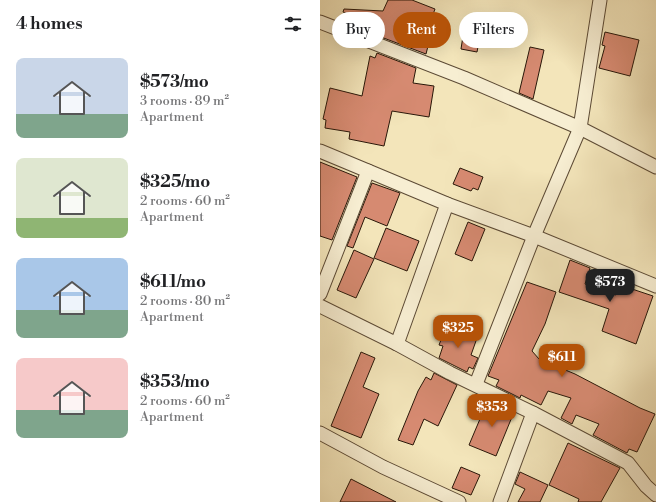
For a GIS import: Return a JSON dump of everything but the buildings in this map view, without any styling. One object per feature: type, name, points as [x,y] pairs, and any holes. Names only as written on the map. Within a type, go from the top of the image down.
[{"type":"street","points":[[476,384],[534,236],[580,128],[600,0]]},
{"type":"street","points":[[320,22],[464,78],[580,128],[656,167]]},
{"type":"street","points":[[320,151],[447,204],[534,236],[656,286]]},
{"type":"street","points":[[320,294],[368,171]]},
{"type":"street","points":[[397,344],[447,204]]},
{"type":"street","points":[[320,306],[533,413],[628,463],[646,486],[656,495]]},
{"type":"street","points":[[500,502],[533,413]]},
{"type":"street","points":[[320,433],[383,467],[459,502]]}]
